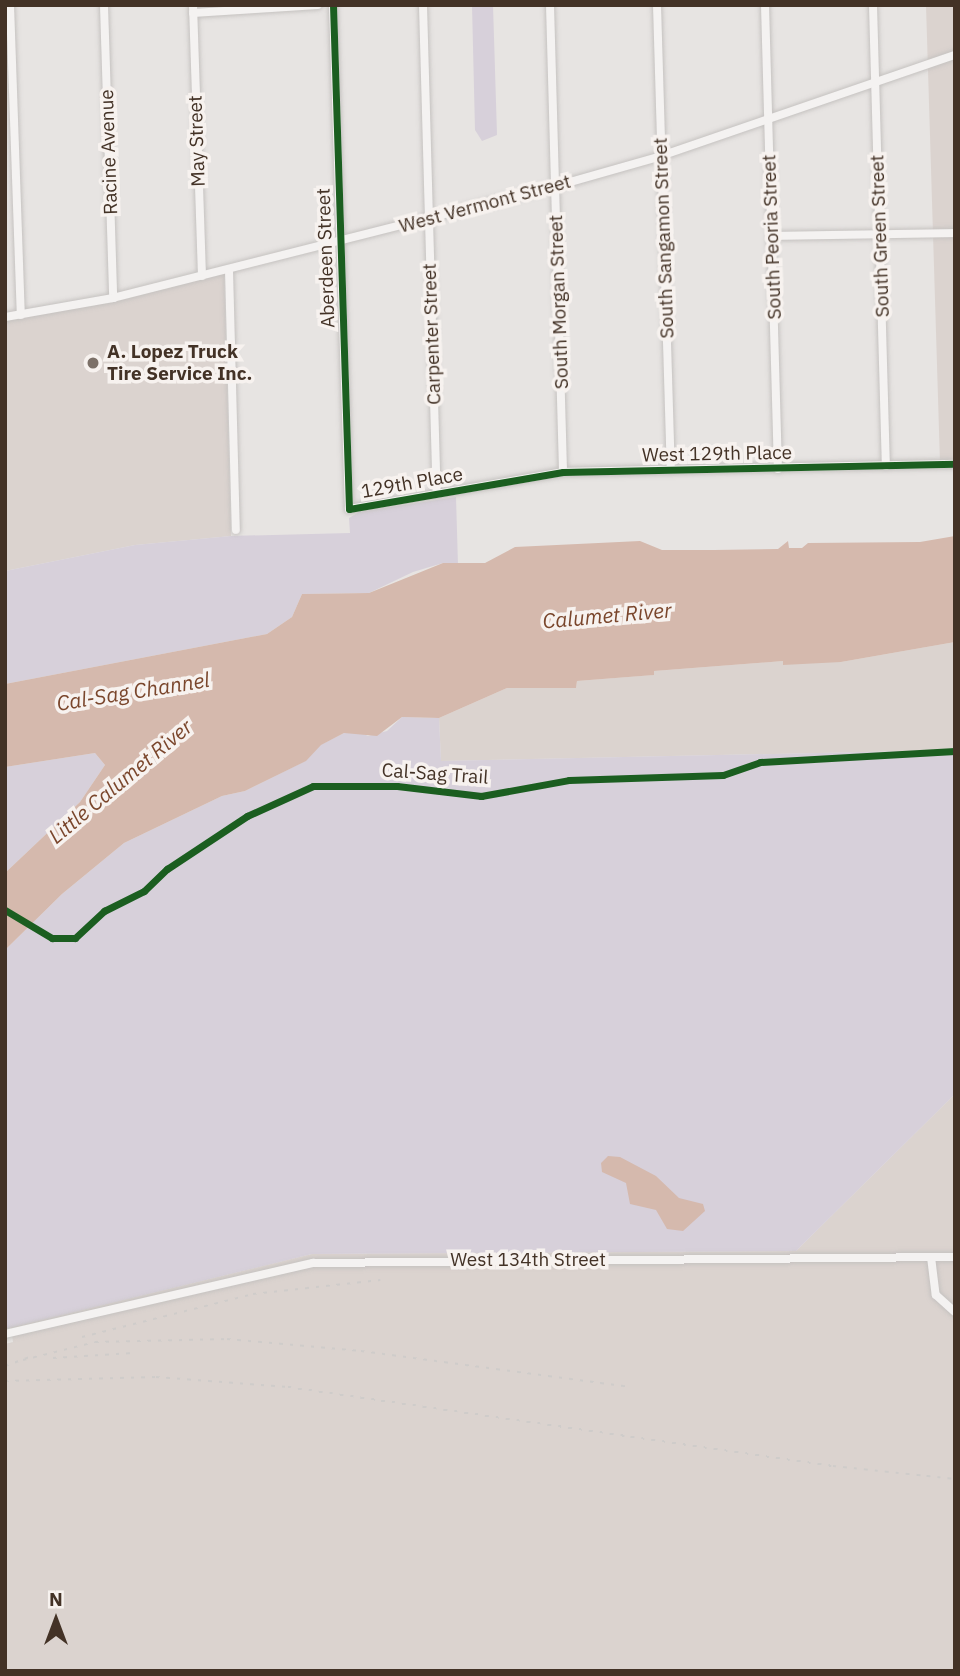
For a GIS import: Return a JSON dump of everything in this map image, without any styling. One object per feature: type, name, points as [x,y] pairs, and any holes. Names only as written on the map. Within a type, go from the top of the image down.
[{"type":"street","points":[[10,5],[10,136],[21,315]]},
{"type":"street","name":"Racine Avenue","points":[[104,5],[113,298]]},
{"type":"street","points":[[193,9],[318,5]]},
{"type":"street","name":"Aberdeen Street","points":[[333,5],[349,509]]},
{"type":"street","name":"Carpenter Street","points":[[423,5],[437,495]]},
{"type":"street","name":"South Morgan Street","points":[[550,5],[563,472]]},
{"type":"street","name":"South Sangamon Street","points":[[657,5],[671,470]]},
{"type":"street","name":"South Peoria Street","points":[[765,5],[778,469]]},
{"type":"street","name":"South Green Street","points":[[873,5],[886,466]]},
{"type":"street","name":"May Street","points":[[193,9],[202,276]]},
{"type":"street","name":"West Vermont Street","points":[[5,317],[113,298],[555,186],[661,156],[955,55]]},
{"type":"street","points":[[772,236],[955,233]]},
{"type":"street","points":[[229,270],[236,530]]},
{"type":"street","name":"West 129th Place","points":[[480,487],[563,472],[955,464]]},
{"type":"street","name":"129th Place","points":[[349,509],[480,487]]},
{"type":"street","name":"West 134th Street","points":[[5,1334],[233,1278],[325,1262],[955,1257]]},
{"type":"street","points":[[930,1258],[936,1295],[955,1312]]},
{"type":"shaded area","points":[[472,5],[493,5],[497,135],[482,141],[475,130]]},
{"type":"shaded area","points":[[926,5],[955,5],[955,463],[940,463]]},
{"type":"shaded area","points":[[224,269],[231,536],[135,545],[5,571],[5,317]]},
{"type":"shaded area","points":[[456,497],[458,565],[443,563],[413,572],[369,593],[302,594],[292,617],[267,634],[5,684],[5,571],[135,545],[231,536],[350,533],[349,518],[359,512]]},
{"type":"shaded area","points":[[955,642],[955,750],[441,761],[439,718],[507,688],[576,688],[577,681],[653,675],[654,671],[783,661],[841,662]]},
{"type":"shaded area","points":[[402,717],[439,718],[441,761],[955,750],[955,1094],[796,1251],[312,1254],[5,1329],[5,950],[62,894],[124,843],[222,796],[245,791],[305,761],[320,745],[344,733],[357,731],[368,736],[387,731]]},
{"type":"shaded area","points":[[95,753],[105,765],[80,802],[5,873],[5,767]]},
{"type":"shaded area","points":[[955,1094],[955,1671],[5,1671],[5,1344],[13,1342],[11,1327],[312,1254],[796,1251]]},
{"type":"water","points":[[955,536],[955,642],[841,662],[783,665],[783,661],[654,671],[654,675],[577,681],[576,688],[507,688],[439,718],[402,717],[377,736],[344,733],[321,745],[306,761],[245,791],[222,796],[124,843],[62,894],[5,950],[5,873],[80,802],[105,765],[95,753],[5,767],[5,684],[267,634],[292,617],[302,594],[369,593],[443,563],[485,563],[515,547],[640,541],[662,550],[778,549],[788,541],[789,548],[802,548],[808,543],[920,542]]},
{"type":"water","points":[[608,1156],[620,1157],[656,1176],[679,1198],[703,1204],[705,1211],[683,1231],[667,1229],[656,1210],[630,1204],[626,1183],[602,1172],[601,1163]]},
{"type":"railway","points":[[82,1337],[253,1294],[380,1280]]},
{"type":"railway","points":[[23,1360],[95,1342],[227,1339],[361,1351],[631,1387]]},
{"type":"railway","points":[[53,1358],[133,1353]]},
{"type":"railway","points":[[5,1366],[30,1357]]},
{"type":"railway","points":[[5,1381],[156,1377],[288,1387],[833,1466],[955,1479]]},
{"type":"cycle path","points":[[333,5],[349,509],[563,472],[955,464]]},
{"type":"cycle path","name":"Cal-Sag Trail","points":[[5,910],[52,938],[75,938],[104,911],[144,891],[167,869],[247,816],[313,786],[397,786],[481,796],[569,780],[723,775],[760,762],[955,751]]},
{"type":"place","name":"A. Lopez Truck Tire Service Inc.","points":[[93,363]]},
{"type":"water label","name":"Calumet River","points":[[607,615]]},
{"type":"water label","name":"Cal-Sag Channel","points":[[133,691]]},
{"type":"water label","name":"Little Calumet River","points":[[120,781]]}]
